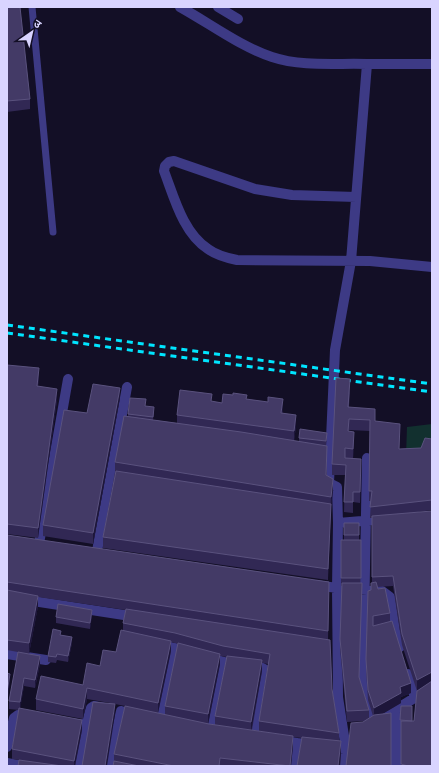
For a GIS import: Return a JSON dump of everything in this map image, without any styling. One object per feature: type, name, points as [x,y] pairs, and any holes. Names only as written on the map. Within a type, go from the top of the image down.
[{"type":"street","points":[[180,7],[252,48],[272,57],[296,62],[432,64]]},
{"type":"street","points":[[218,7],[238,19]]},
{"type":"street","points":[[344,766],[346,749],[352,728],[338,697],[333,648],[337,588],[338,523],[334,511],[336,487],[329,482],[326,450],[335,350],[351,261],[367,64]]},
{"type":"street","points":[[356,197],[292,195],[255,189],[174,161],[169,162],[164,166],[164,171],[190,231],[207,249],[223,257],[237,260],[351,261],[432,267]]},
{"type":"street","points":[[26,542],[43,544],[68,379]]},
{"type":"street","points":[[97,551],[125,423],[127,387]]},
{"type":"street","points":[[367,458],[363,679],[365,698],[373,723]]},
{"type":"street","points":[[112,477],[135,480]]},
{"type":"street","points":[[338,523],[396,518]]},
{"type":"street","points":[[306,584],[382,591],[390,597],[395,631],[415,698]]},
{"type":"street","points":[[7,597],[148,619]]},
{"type":"street","points":[[146,642],[175,648],[224,662],[259,666],[266,670],[251,736],[269,739]]},
{"type":"street","points":[[79,766],[86,725],[91,708],[94,706],[164,721],[175,648]]},
{"type":"street","points":[[7,654],[46,660]]},
{"type":"street","points":[[211,729],[224,662]]},
{"type":"street","points":[[352,728],[373,723],[432,687]]},
{"type":"street","points":[[396,710],[396,766]]},
{"type":"street","points":[[109,766],[121,711]]},
{"type":"street","points":[[7,747],[14,718],[22,715],[43,718]]},
{"type":"street","points":[[58,721],[86,725]]},
{"type":"street","points":[[283,741],[346,749]]},
{"type":"street","points":[[295,766],[297,743]]},
{"type":"street","points":[[7,763],[23,766]]},
{"type":"lane","points":[[32,7],[53,232]]},
{"type":"green space","points":[[432,424],[432,445],[418,455],[406,456],[407,427]]},
{"type":"building","points":[[7,7],[20,7],[30,99],[7,101]]},
{"type":"building","points":[[7,365],[39,368],[37,386],[57,389],[38,528],[7,524]]},
{"type":"building","points":[[336,378],[350,379],[348,407],[375,409],[375,421],[400,424],[399,449],[421,448],[425,438],[432,439],[432,500],[370,507],[372,491],[369,491],[370,420],[349,419],[348,431],[354,432],[353,449],[345,448],[345,458],[361,459],[360,492],[353,492],[353,502],[344,502],[346,465],[332,464]]},
{"type":"building","points":[[93,384],[120,388],[93,533],[43,525],[64,410],[87,413]]},
{"type":"building","points":[[180,390],[212,394],[211,401],[222,403],[223,394],[233,395],[233,393],[247,395],[246,399],[268,402],[268,397],[283,399],[281,413],[296,415],[294,431],[177,415]]},
{"type":"building","points":[[130,398],[146,399],[145,406],[154,407],[153,417],[128,414]]},
{"type":"building","points":[[124,416],[241,432],[327,446],[326,475],[333,479],[331,497],[115,462]]},
{"type":"building","points":[[300,429],[327,433],[326,441],[299,438]]},
{"type":"building","points":[[116,471],[331,504],[328,569],[103,537]]},
{"type":"building","points":[[432,511],[432,672],[417,680],[402,634],[393,576],[372,577],[372,516]]},
{"type":"building","points":[[344,523],[359,523],[359,535],[344,535]]},
{"type":"building","points":[[7,535],[329,582],[328,631],[7,582]]},
{"type":"building","points":[[341,540],[361,540],[361,578],[341,578]]},
{"type":"building","points":[[376,582],[378,589],[385,588],[390,613],[373,616],[373,626],[392,621],[411,683],[400,687],[401,693],[374,708],[368,690],[366,659],[368,591],[371,590],[371,583]]},
{"type":"building","points":[[342,583],[362,583],[359,677],[369,710],[347,711],[340,639]]},
{"type":"building","points":[[7,590],[38,596],[29,643],[7,640]]},
{"type":"building","points":[[58,604],[92,610],[90,623],[56,617]]},
{"type":"building","points":[[126,609],[330,640],[332,689],[339,733],[259,721],[270,654],[223,646],[175,633],[123,623]]},
{"type":"building","points":[[53,629],[61,631],[60,635],[72,637],[68,656],[57,654],[56,657],[48,656]]},
{"type":"building","points":[[121,630],[171,641],[158,703],[87,688],[83,709],[36,699],[41,676],[83,685],[87,663],[100,666],[103,650],[116,652]]},
{"type":"building","points":[[178,643],[220,654],[208,714],[165,706]]},
{"type":"building","points":[[18,652],[40,656],[35,680],[24,678],[20,702],[9,701]]},
{"type":"building","points":[[227,656],[262,660],[251,722],[215,716]]},
{"type":"building","points":[[7,673],[10,674],[7,692]]},
{"type":"building","points":[[432,681],[432,766],[408,766],[401,764],[401,721],[414,721],[417,691]]},
{"type":"building","points":[[93,702],[115,704],[105,766],[82,766]]},
{"type":"building","points":[[125,706],[209,724],[293,736],[290,766],[220,758],[219,766],[174,766],[114,754]]},
{"type":"building","points":[[401,706],[412,706],[412,721],[400,720]]},
{"type":"building","points":[[19,708],[82,720],[74,761],[12,749]]},
{"type":"building","points":[[391,713],[391,766],[346,766],[351,723],[363,722],[374,715]]},
{"type":"building","points":[[302,737],[341,741],[338,766],[297,766]]},
{"type":"building","points":[[19,760],[62,766],[18,766]]},
{"type":"building","points":[[114,761],[139,766],[113,766]]},
{"type":"railway","points":[[7,325],[432,384]]},
{"type":"railway","points":[[7,333],[432,392]]}]
